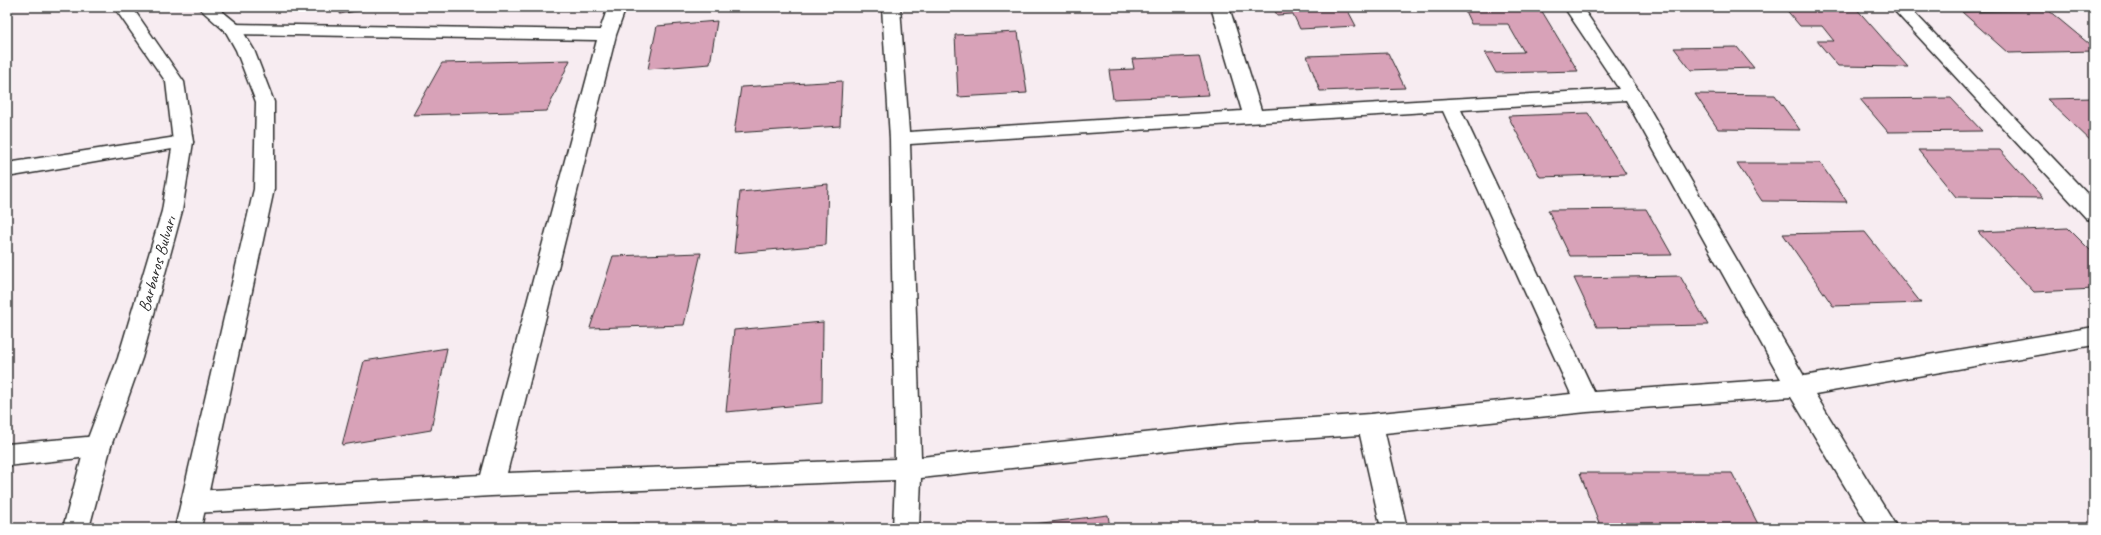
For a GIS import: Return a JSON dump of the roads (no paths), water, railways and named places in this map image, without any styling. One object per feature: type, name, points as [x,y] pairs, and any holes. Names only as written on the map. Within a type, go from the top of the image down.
[{"type":"street","name":"Barbaros Bulvarı","points":[[76,528],[98,446],[130,358],[172,211],[183,142],[175,82],[135,22],[123,7]]},
{"type":"street","points":[[188,528],[264,188],[264,102],[245,50],[233,29],[207,7]]},
{"type":"street","points":[[491,485],[607,36],[617,7]]},
{"type":"street","points":[[891,7],[900,139],[908,469],[906,528]]},
{"type":"street","points":[[1220,7],[1253,116]]},
{"type":"street","points":[[1573,7],[1632,94],[1798,387],[1884,528]]},
{"type":"street","points":[[1900,7],[2094,214]]},
{"type":"street","points":[[233,29],[607,36]]},
{"type":"street","points":[[900,139],[1253,116],[1632,94]]},
{"type":"street","points":[[1449,104],[1588,402]]},
{"type":"street","points":[[7,170],[183,142]]},
{"type":"street","points":[[194,502],[491,485],[908,469],[1238,432],[1370,424],[1588,402],[1798,387],[2094,336]]},
{"type":"street","points":[[1370,424],[1394,528]]},
{"type":"street","points":[[7,455],[98,446]]}]
